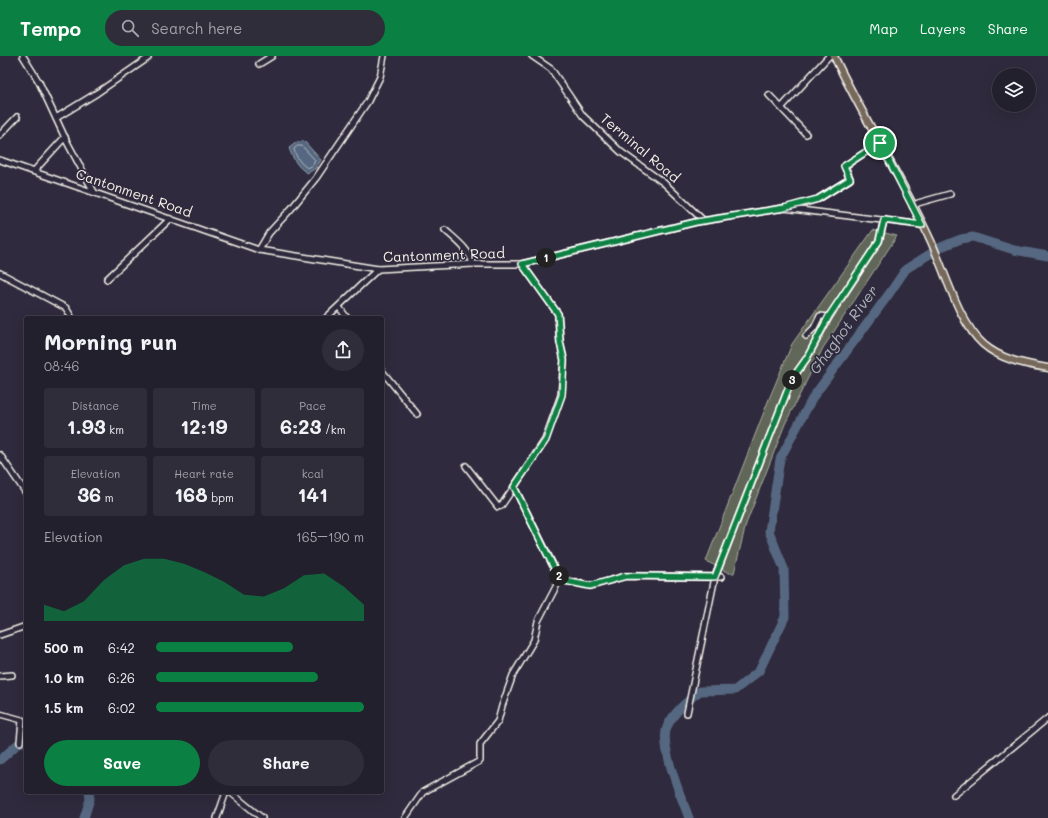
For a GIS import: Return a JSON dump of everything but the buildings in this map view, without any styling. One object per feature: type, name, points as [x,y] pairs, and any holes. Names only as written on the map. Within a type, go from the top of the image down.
[{"type":"main road","points":[[834,56],[930,238],[970,328],[983,344],[999,355],[1023,364],[1048,368]]},
{"type":"street","points":[[23,56],[39,82],[64,137],[94,192]]},
{"type":"street","points":[[259,64],[272,56]]},
{"type":"street","points":[[259,250],[269,233],[316,178],[368,101],[380,77],[384,56]]},
{"type":"street","name":"Terminal Road","points":[[532,56],[551,69],[583,116],[621,152],[664,183],[704,221]]},
{"type":"street","points":[[782,107],[829,56]]},
{"type":"street","points":[[56,118],[97,93],[148,58]]},
{"type":"street","points":[[769,95],[806,134]]},
{"type":"street","points":[[0,135],[17,117]]},
{"type":"street","points":[[34,171],[64,137]]},
{"type":"street","points":[[784,208],[818,199],[850,179],[844,166],[880,143]]},
{"type":"street","name":"Cantonment Road","points":[[0,160],[259,250],[378,269],[473,264],[522,264],[704,221],[784,208],[922,225]]},
{"type":"street","points":[[913,207],[925,201],[950,194]]},
{"type":"street","points":[[107,279],[170,219]]},
{"type":"street","points":[[687,713],[718,577],[792,379],[807,358],[829,316],[879,241],[884,220]]},
{"type":"street","points":[[445,230],[464,247],[472,257],[473,264]]},
{"type":"street","points":[[466,466],[472,477],[498,507],[501,506],[546,440],[562,395],[564,360],[560,342],[558,314],[522,264]]},
{"type":"street","points":[[328,316],[378,269]]},
{"type":"street","points":[[0,273],[66,308],[71,316]]},
{"type":"street","points":[[339,307],[346,316]]},
{"type":"street","points":[[806,336],[814,328],[820,316],[829,316]]},
{"type":"street","points":[[384,373],[417,414]]},
{"type":"street","points":[[0,455],[24,490]]},
{"type":"street","points":[[514,487],[560,580]]},
{"type":"street","points":[[560,580],[590,586],[626,576],[718,577]]},
{"type":"street","points":[[405,818],[423,792],[480,761],[480,744],[498,721],[513,675],[534,640],[538,621],[560,580]]},
{"type":"street","points":[[0,635],[24,627]]},
{"type":"street","points":[[0,676],[12,675]]},
{"type":"street","points":[[0,714],[22,720],[20,742]]},
{"type":"street","points":[[954,795],[1048,718]]},
{"type":"street","points":[[216,818],[225,794]]},
{"type":"street","points":[[232,794],[262,818]]},
{"type":"green space","points":[[873,230],[897,236],[823,348],[785,424],[746,524],[734,573],[729,573],[706,561],[792,344]]},
{"type":"water","points":[[304,141],[321,160],[316,168],[308,173],[298,166],[289,148],[297,142]]},
{"type":"waterway","name":"Ghaghot River","points":[[689,818],[672,772],[666,746],[665,735],[667,727],[677,712],[700,691],[735,690],[759,671],[785,617],[784,569],[769,531],[780,459],[813,397],[906,269],[941,247],[961,239],[973,237],[1014,250],[1048,256]]},
{"type":"waterway","name":"Ghaghot River","points":[[0,760],[20,742],[24,742]]},
{"type":"waterway","name":"Ghaghot River","points":[[84,818],[90,799],[89,794]]},
{"type":"route","points":[[880,143],[922,225],[884,220],[879,241],[832,314],[829,316],[807,358],[792,379],[784,404],[715,577],[626,576],[590,586],[560,580],[514,487],[546,440],[562,395],[564,360],[560,342],[558,314],[522,264],[696,222],[784,208],[818,199],[850,179],[844,166],[880,143]]}]
